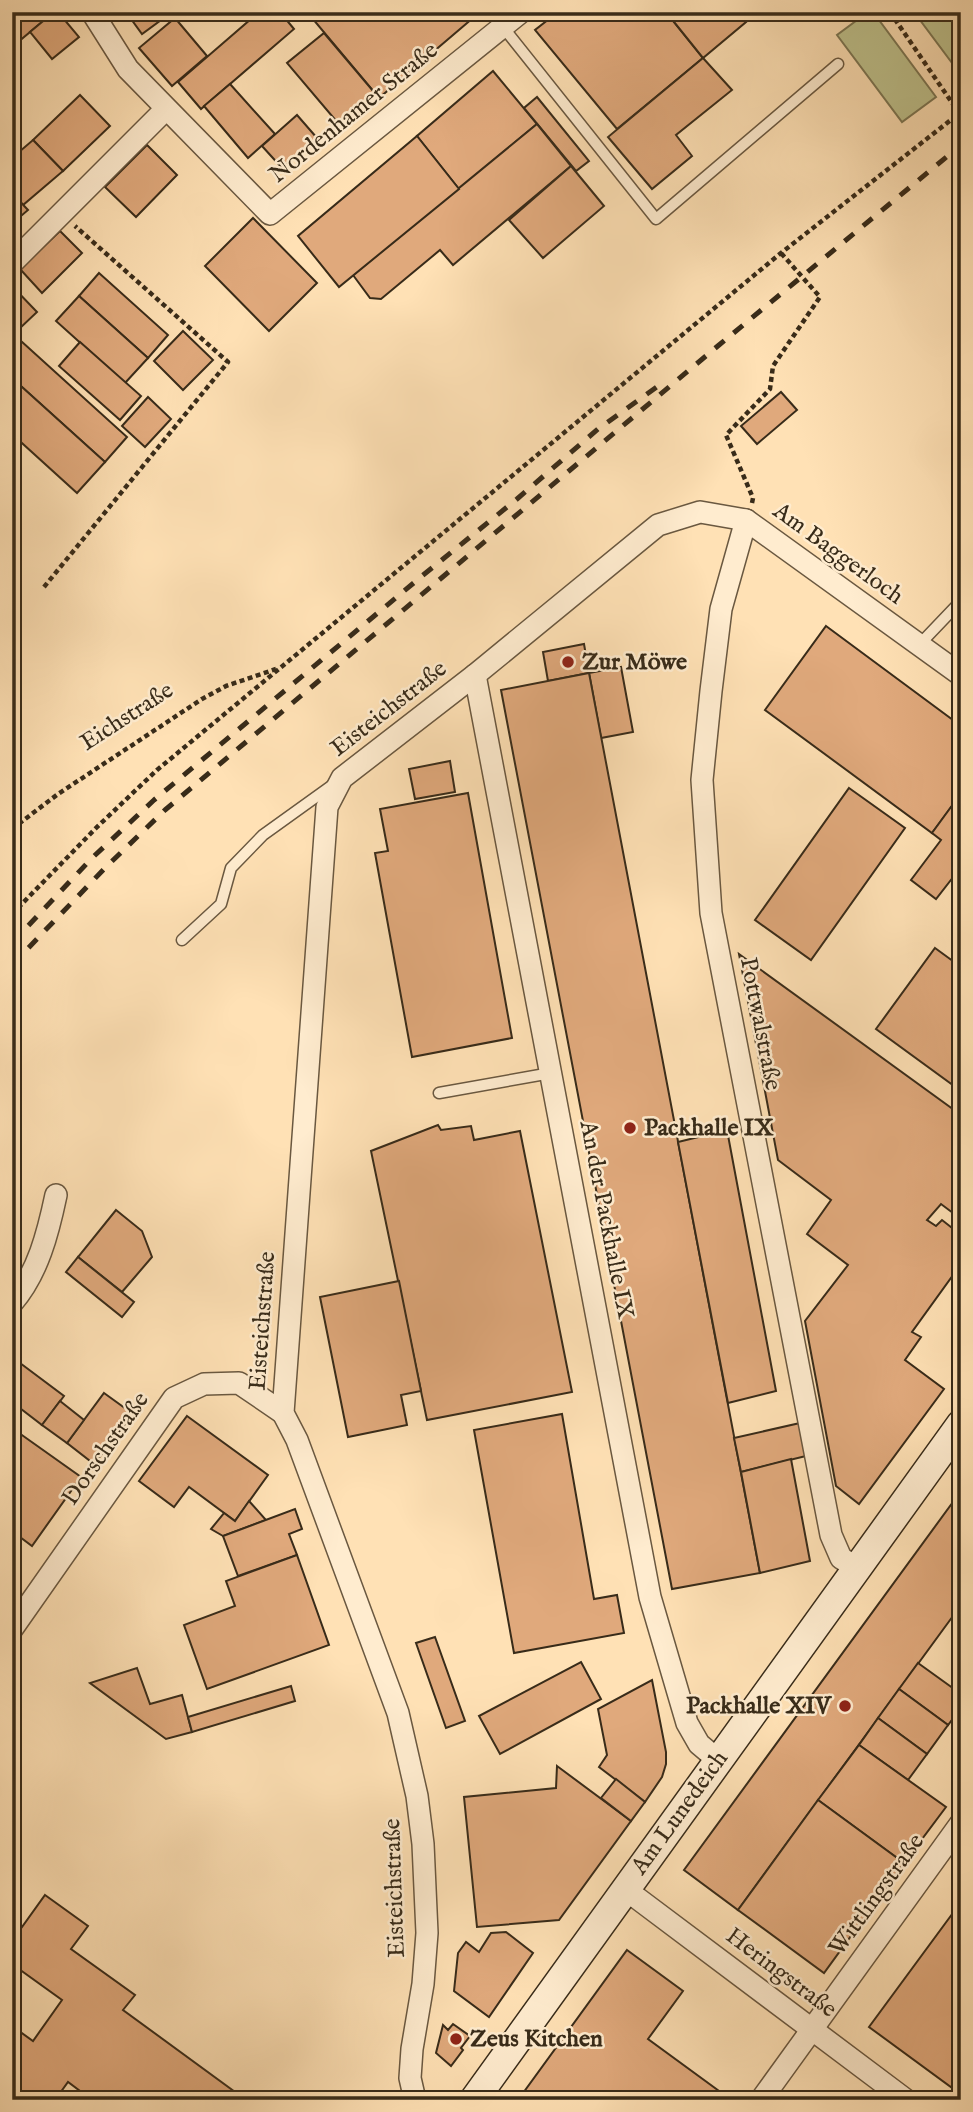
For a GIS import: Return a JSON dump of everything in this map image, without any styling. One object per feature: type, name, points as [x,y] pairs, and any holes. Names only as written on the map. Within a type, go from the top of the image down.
[{"type":"street","points":[[12,263],[166,109],[128,69],[92,12]]},
{"type":"street","name":"Nordenhamer Straße","points":[[166,109],[270,214],[521,12]]},
{"type":"street","name":"Am Baggerloch","points":[[475,675],[658,526],[700,512],[746,520],[961,675]]},
{"type":"street","name":"Pottwalstraße","points":[[746,520],[721,609],[702,780],[711,912],[831,1535],[841,1558],[856,1568]]},
{"type":"street","name":"Eisteichstraße","points":[[415,2100],[410,2078],[412,2049],[423,1984],[427,1933],[426,1889],[416,1796],[398,1713],[298,1440],[283,1413],[327,807],[342,778],[475,675]]},
{"type":"street","name":"An der Packhalle IX","points":[[475,675],[650,1597],[687,1723],[699,1744],[718,1760]]},
{"type":"street","points":[[12,1303],[36,1263],[48,1231],[56,1195]]},
{"type":"street","name":"Dorschstraße","points":[[12,1629],[174,1398],[204,1384],[239,1383],[283,1413]]},
{"type":"street","name":"Am Lunedeich","points":[[474,2100],[961,1424]]},
{"type":"street","name":"Wittlingstraße","points":[[761,2100],[959,1830]]},
{"type":"street","name":"Heringstraße","points":[[625,1889],[906,2100]]},
{"type":"lane","points":[[503,27],[656,219],[838,64]]},
{"type":"lane","points":[[919,645],[961,601]]},
{"type":"lane","points":[[182,940],[222,904],[231,868],[263,835],[342,778]]},
{"type":"lane","points":[[439,1093],[551,1073]]},
{"type":"path","points":[[12,914],[147,779],[781,253],[960,112],[890,12]]},
{"type":"path","points":[[44,587],[228,362],[61,214]]},
{"type":"path","points":[[746,520],[754,498],[726,435],[770,389],[773,366],[820,297],[781,253]]},
{"type":"path","name":"Eichstraße","points":[[12,829],[58,794],[202,699],[226,686],[280,668]]},
{"type":"green space","points":[[868,12],[873,12],[936,97],[902,122],[837,35]]},
{"type":"green space","points":[[914,12],[961,12],[961,75]]},
{"type":"building","points":[[12,12],[54,12],[12,47]]},
{"type":"building","points":[[54,12],[58,12],[79,37],[52,59],[30,32]]},
{"type":"building","points":[[126,12],[172,12],[142,34]]},
{"type":"building","points":[[259,12],[280,12],[294,29],[201,109],[178,82]]},
{"type":"building","points":[[307,12],[480,12],[379,98]]},
{"type":"building","points":[[558,12],[666,12],[703,58],[617,129],[535,30]]},
{"type":"building","points":[[666,12],[738,12],[746,22],[703,58]]},
{"type":"building","points":[[175,18],[207,56],[172,86],[139,48]]},
{"type":"building","points":[[324,33],[379,98],[343,129],[287,63]]},
{"type":"building","points":[[703,58],[732,90],[676,135],[692,156],[652,189],[608,137]]},
{"type":"building","points":[[493,71],[537,124],[459,189],[417,136]]},
{"type":"building","points":[[230,84],[275,134],[248,158],[204,106]]},
{"type":"building","points":[[80,95],[110,126],[63,171],[33,140]]},
{"type":"building","points":[[537,97],[589,161],[576,171],[524,108]]},
{"type":"building","points":[[297,115],[317,138],[282,168],[262,146]]},
{"type":"building","points":[[537,124],[571,166],[453,265],[440,250],[381,299],[370,298],[353,275]]},
{"type":"building","points":[[417,136],[459,189],[339,287],[298,236]]},
{"type":"building","points":[[33,140],[63,171],[23,205],[12,193],[12,158]]},
{"type":"building","points":[[147,145],[177,175],[136,217],[105,187]]},
{"type":"building","points":[[571,166],[604,206],[543,258],[509,220]]},
{"type":"building","points":[[12,193],[28,210],[14,222],[12,220]]},
{"type":"building","points":[[253,218],[317,283],[269,331],[205,266]]},
{"type":"building","points":[[60,231],[82,253],[42,293],[20,269]]},
{"type":"building","points":[[99,273],[168,335],[148,358],[79,296]]},
{"type":"building","points":[[12,286],[37,312],[17,331],[12,327]]},
{"type":"building","points":[[79,296],[148,358],[125,383],[56,321]]},
{"type":"building","points":[[183,331],[213,360],[183,390],[154,361]]},
{"type":"building","points":[[21,341],[127,437],[105,462],[12,378],[12,351]]},
{"type":"building","points":[[80,342],[141,396],[120,420],[59,366]]},
{"type":"building","points":[[12,378],[105,462],[77,493],[12,434]]},
{"type":"building","points":[[781,392],[797,410],[757,444],[741,426]]},
{"type":"building","points":[[148,397],[171,419],[145,447],[122,426]]},
{"type":"building","points":[[826,626],[961,726],[961,794],[932,833],[765,710]]},
{"type":"building","points":[[584,644],[589,673],[548,681],[543,652]]},
{"type":"building","points":[[621,667],[633,732],[601,738],[589,673]]},
{"type":"building","name":"Packhalle IX","points":[[589,673],[760,1573],[672,1589],[501,690]]},
{"type":"building","points":[[450,761],[455,792],[415,799],[409,769]]},
{"type":"building","points":[[849,788],[905,828],[811,960],[755,920]]},
{"type":"building","points":[[468,793],[512,1038],[412,1057],[375,853],[388,851],[380,809]]},
{"type":"building","points":[[951,807],[959,813],[961,810],[961,867],[936,899],[911,880],[941,840],[932,833]]},
{"type":"building","points":[[935,948],[961,967],[961,1091],[876,1029]]},
{"type":"building","points":[[739,954],[961,1115],[961,1219],[941,1204],[927,1220],[936,1226],[942,1220],[961,1235],[961,1264],[912,1332],[921,1337],[905,1360],[944,1389],[859,1504],[836,1486],[805,1321],[848,1265],[807,1234],[831,1200],[778,1160]]},
{"type":"building","points":[[438,1125],[441,1130],[471,1126],[474,1140],[520,1131],[572,1392],[427,1420],[371,1151]]},
{"type":"building","points":[[727,1130],[776,1391],[728,1403],[678,1142]]},
{"type":"building","points":[[116,1210],[142,1231],[152,1257],[122,1292],[78,1257]]},
{"type":"building","points":[[78,1257],[134,1302],[122,1317],[66,1272]]},
{"type":"building","points":[[399,1281],[421,1391],[401,1395],[407,1425],[348,1437],[320,1297]]},
{"type":"building","points":[[12,1357],[64,1396],[42,1425],[12,1402]]},
{"type":"building","points":[[104,1393],[133,1414],[94,1464],[67,1443]]},
{"type":"building","points":[[60,1401],[84,1420],[67,1443],[42,1425]]},
{"type":"building","points":[[562,1414],[594,1599],[617,1595],[624,1633],[514,1653],[474,1430]]},
{"type":"building","points":[[187,1416],[268,1475],[235,1521],[189,1487],[174,1507],[139,1481]]},
{"type":"building","points":[[800,1423],[806,1456],[741,1472],[734,1438]]},
{"type":"building","points":[[12,1428],[81,1477],[32,1546],[12,1531]]},
{"type":"building","points":[[791,1459],[810,1561],[760,1573],[741,1472]]},
{"type":"building","name":"Packhalle XIV","points":[[961,1491],[961,1605],[738,1910],[684,1870]]},
{"type":"building","points":[[249,1501],[266,1520],[223,1536],[211,1529],[224,1513],[235,1521]]},
{"type":"building","points":[[295,1509],[302,1529],[289,1534],[297,1555],[238,1576],[223,1536]]},
{"type":"building","points":[[297,1555],[329,1645],[207,1689],[184,1625],[235,1606],[226,1581]]},
{"type":"building","points":[[435,1637],[465,1721],[446,1728],[416,1643]]},
{"type":"building","points":[[581,1662],[601,1699],[500,1754],[479,1716]]},
{"type":"building","points":[[918,1663],[961,1694],[961,1708],[948,1725],[899,1689]]},
{"type":"building","points":[[137,1668],[150,1704],[182,1695],[192,1732],[166,1739],[90,1683]]},
{"type":"building","points":[[652,1680],[666,1764],[662,1777],[645,1802],[599,1767],[607,1755],[598,1709]]},
{"type":"building","points":[[291,1686],[295,1701],[192,1732],[188,1717]]},
{"type":"building","points":[[899,1689],[948,1725],[927,1754],[878,1718]]},
{"type":"building","points":[[878,1718],[927,1754],[908,1780],[859,1745]]},
{"type":"building","points":[[859,1745],[946,1807],[904,1863],[818,1800]]},
{"type":"building","points":[[557,1766],[631,1821],[559,1920],[477,1927],[464,1797],[556,1788]]},
{"type":"building","points":[[616,1779],[645,1802],[631,1821],[601,1798]]},
{"type":"building","points":[[818,1800],[904,1863],[824,1973],[738,1910]]},
{"type":"building","points":[[45,1895],[88,1926],[71,1949],[135,1995],[123,2010],[246,2100],[92,2100],[68,2082],[55,2100],[12,2100],[12,2026],[33,2041],[62,2000],[12,1964],[12,1941]]},
{"type":"building","points":[[961,1902],[961,2082],[955,2090],[869,2027]]},
{"type":"building","points":[[506,1932],[533,1953],[489,2017],[454,1991],[458,1953],[466,1942],[479,1952],[491,1933]]},
{"type":"building","points":[[627,1950],[683,1991],[648,2039],[730,2099],[613,2100],[607,2095],[604,2100],[518,2100]]},
{"type":"building","points":[[453,2024],[470,2036],[451,2066],[436,2053],[443,2025],[448,2030]]},
{"type":"railway","points":[[12,965],[165,810],[961,145]]},
{"type":"railway","points":[[12,943],[92,858],[154,800],[598,429],[661,384]]},
{"type":"place","name":"Zur Möwe","points":[[568,662]]},
{"type":"place","name":"Packhalle IX","points":[[630,1128]]},
{"type":"place","name":"Packhalle XIV","points":[[845,1706]]},
{"type":"place","name":"Zeus Kitchen","points":[[456,2039]]}]
